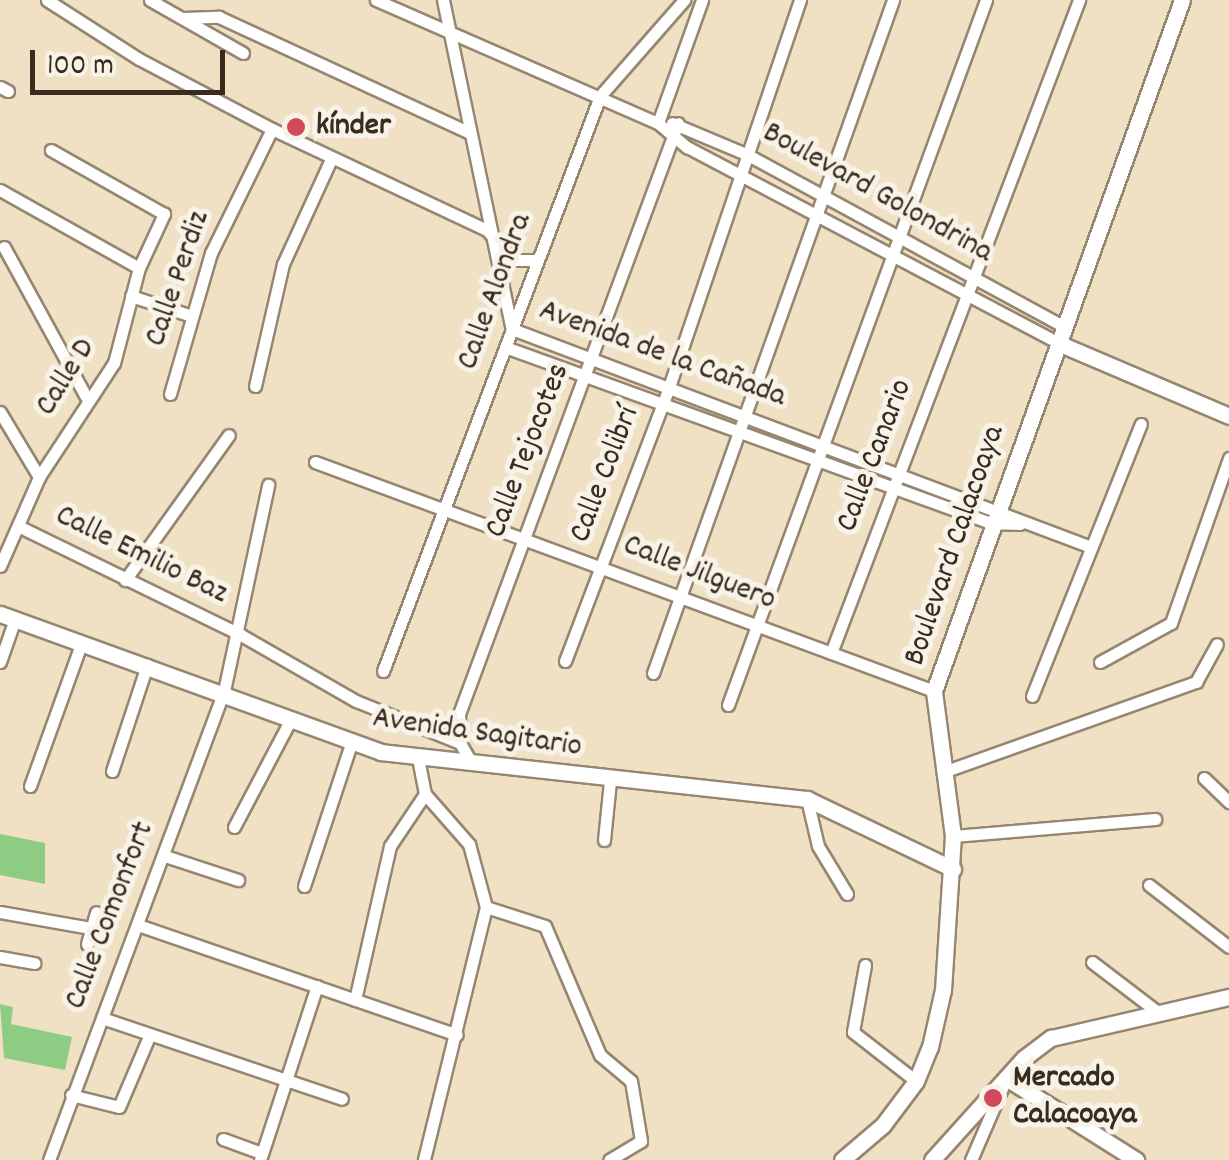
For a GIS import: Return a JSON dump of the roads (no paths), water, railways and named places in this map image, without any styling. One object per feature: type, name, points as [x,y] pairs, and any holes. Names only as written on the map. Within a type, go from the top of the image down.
[{"type":"street","points":[[47,0],[130,53],[272,129],[488,230],[512,260],[536,260]]},
{"type":"street","points":[[150,0],[243,53]]},
{"type":"street","name":"Boulevard Golondrina","points":[[376,0],[658,123],[673,137],[967,297],[1061,335]]},
{"type":"street","name":"Avenida de la Cañada","points":[[442,0],[512,329],[899,472],[994,515]]},
{"type":"street","name":"Calle Alondra","points":[[383,671],[600,96],[684,0]]},
{"type":"street","points":[[658,123],[702,0]]},
{"type":"street","name":"Calle Colibrí","points":[[565,661],[669,386],[800,0]]},
{"type":"street","points":[[653,673],[893,0]]},
{"type":"street","points":[[728,705],[754,624],[986,0]]},
{"type":"street","name":"Calle Canario","points":[[831,653],[1079,0]]},
{"type":"street","name":"Boulevard Calacoaya","points":[[842,1160],[883,1125],[916,1081],[943,990],[953,836],[934,691],[1182,0]]},
{"type":"street","points":[[183,18],[219,16],[468,132]]},
{"type":"street","name":"Boulevard Golondrina","points":[[658,123],[678,123],[748,155],[974,279],[1061,335]]},
{"type":"street","name":"Calle Tejocotes","points":[[460,742],[459,714],[678,123]]},
{"type":"street","name":"Calle Perdiz","points":[[170,394],[218,235],[272,129]]},
{"type":"street","name":"Calle D","points":[[0,566],[39,477],[86,398],[114,363],[139,268],[164,214],[50,150]]},
{"type":"street","points":[[255,386],[283,264],[332,159]]},
{"type":"street","points":[[0,190],[139,268]]},
{"type":"street","points":[[4,247],[86,398]]},
{"type":"street","points":[[131,296],[192,316]]},
{"type":"street","points":[[1061,335],[1082,350],[1229,416]]},
{"type":"street","name":"Avenida de la Cañada","points":[[506,348],[894,488],[994,515]]},
{"type":"street","points":[[0,412],[39,477]]},
{"type":"street","points":[[1032,696],[1141,424]]},
{"type":"street","points":[[125,580],[229,436]]},
{"type":"street","points":[[1100,662],[1171,623],[1229,458]]},
{"type":"street","name":"Calle Jilguero","points":[[315,462],[934,691]]},
{"type":"street","name":"Calle Comonfort","points":[[49,1160],[70,1095],[165,856],[224,691],[241,634],[268,485]]},
{"type":"street","points":[[994,515],[1091,548]]},
{"type":"street","name":"Calle Emilio Baz","points":[[18,526],[241,634],[356,701],[460,742]]},
{"type":"street","points":[[0,662],[8,616]]},
{"type":"street","name":"Avenida Sagitario","points":[[8,616],[224,691],[351,744],[418,758],[807,799],[952,868]]},
{"type":"street","points":[[30,786],[82,644]]},
{"type":"street","points":[[943,772],[1196,682],[1216,644]]},
{"type":"street","points":[[112,771],[147,665]]},
{"type":"street","points":[[234,828],[291,719]]},
{"type":"street","points":[[460,742],[471,762]]},
{"type":"street","points":[[304,886],[351,744]]},
{"type":"street","points":[[418,758],[425,794],[468,844],[486,908],[424,1160]]},
{"type":"street","points":[[1204,778],[1229,802]]},
{"type":"street","points":[[604,840],[610,781]]},
{"type":"street","points":[[355,1000],[390,846],[425,794]]},
{"type":"street","points":[[807,799],[818,846],[848,894]]},
{"type":"street","points":[[953,836],[1156,819]]},
{"type":"street","points":[[165,856],[238,880]]},
{"type":"street","points":[[1150,885],[1229,947]]},
{"type":"street","points":[[486,908],[545,926],[600,1055],[631,1081],[641,1141],[610,1160]]},
{"type":"street","points":[[0,912],[91,928]]},
{"type":"street","points":[[87,944],[96,912]]},
{"type":"street","points":[[138,926],[457,1035]]},
{"type":"street","points":[[0,957],[34,963]]},
{"type":"street","points":[[1092,962],[1155,1010]]},
{"type":"street","points":[[865,965],[853,1032],[916,1081]]},
{"type":"street","points":[[223,1139],[260,1156],[317,986]]},
{"type":"street","points":[[932,1160],[1006,1078],[1051,1038],[1155,1010],[1229,997]]},
{"type":"street","points":[[102,1018],[342,1099]]},
{"type":"street","points":[[70,1095],[119,1108],[150,1034]]},
{"type":"street","points":[[970,1160],[1006,1078]]},
{"type":"street","points":[[1006,1078],[1136,1160]]},
{"type":"place","name":"kínder","points":[[296,127]]},
{"type":"place","name":"Mercado Calacoaya","points":[[993,1098]]}]
